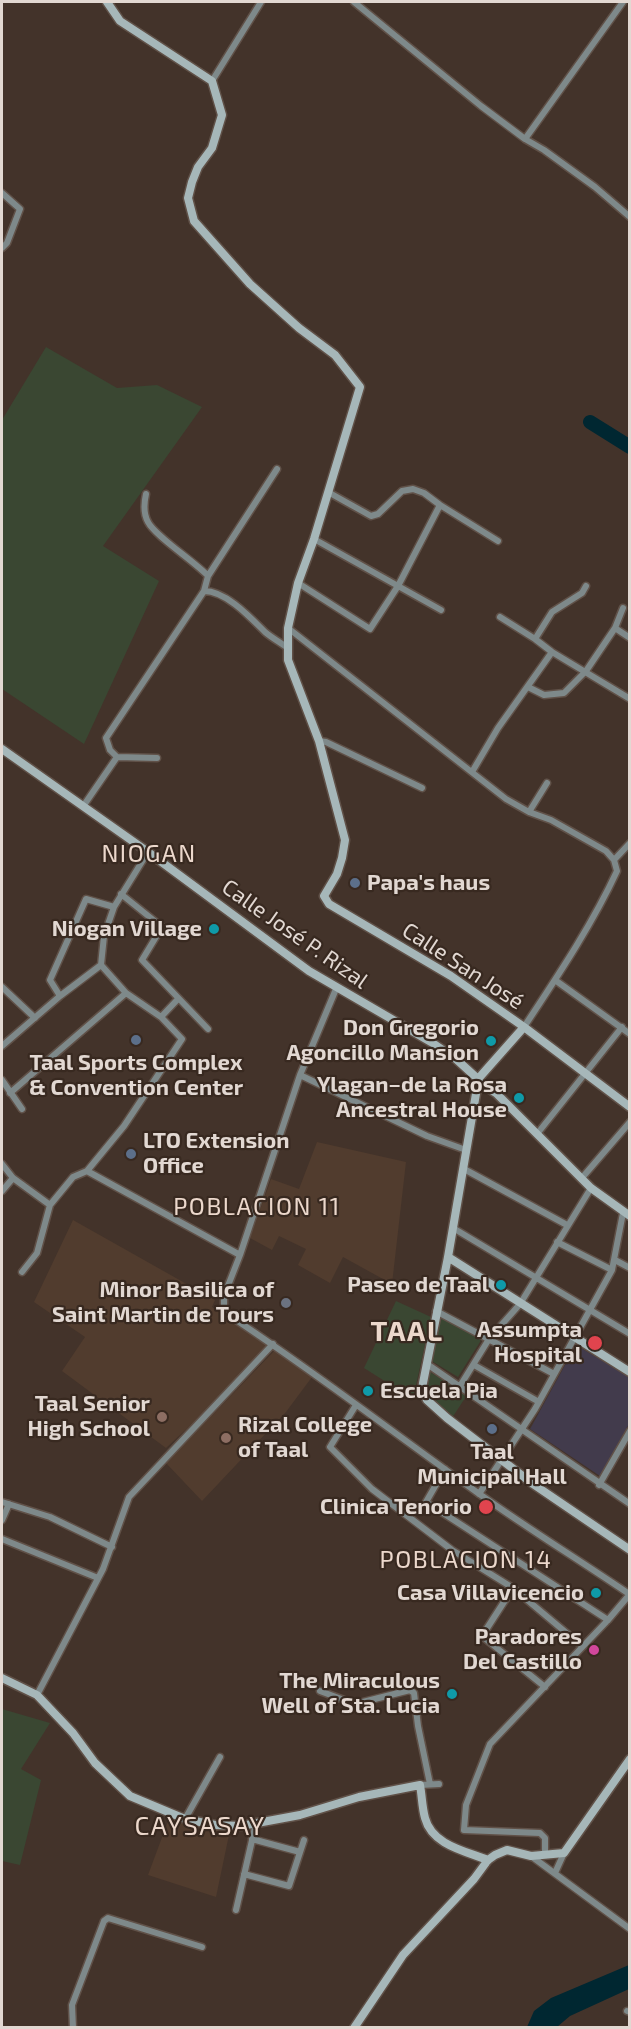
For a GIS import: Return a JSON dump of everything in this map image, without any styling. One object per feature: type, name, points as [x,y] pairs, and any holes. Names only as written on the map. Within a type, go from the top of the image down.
[{"type":"street","points":[[107,2],[120,21],[212,81],[222,115],[212,148],[198,167],[192,182],[188,198],[194,221],[256,290],[299,328],[335,355],[360,387],[298,584],[288,628],[288,660],[319,741],[326,742],[422,788]]},
{"type":"street","points":[[212,81],[261,2]]},
{"type":"street","points":[[354,2],[481,106],[595,187],[630,217]]},
{"type":"street","points":[[525,139],[623,2]]},
{"type":"street","points":[[2,193],[20,209],[7,243],[2,248]]},
{"type":"street","points":[[157,758],[117,757],[110,750],[106,738],[204,591],[208,576],[277,469]]},
{"type":"street","points":[[328,492],[371,516],[378,514],[402,491],[413,489],[424,493],[498,542]]},
{"type":"street","points":[[146,494],[143,505],[148,522],[157,533],[196,563],[208,576]]},
{"type":"street","points":[[298,584],[370,629],[398,586],[440,505]]},
{"type":"street","points":[[314,539],[441,610]]},
{"type":"street","points":[[536,639],[552,612],[582,593],[586,586]]},
{"type":"street","points":[[204,591],[215,591],[288,648]]},
{"type":"street","points":[[528,687],[544,695],[564,693],[586,671],[615,628],[623,608]]},
{"type":"street","points":[[500,617],[536,639],[552,652],[630,699]]},
{"type":"street","points":[[288,628],[506,799],[529,812],[551,820],[606,851],[614,860],[617,871],[610,887],[555,980],[524,1027],[478,1080],[464,1169],[422,1390],[427,1400],[503,1461],[555,1500],[630,1550]]},
{"type":"street","points":[[615,628],[630,638]]},
{"type":"street","points":[[472,772],[498,728],[552,652]]},
{"type":"street","name":"Calle San José","points":[[319,741],[345,840],[337,874],[324,896],[329,904],[451,976],[524,1027],[630,1107]]},
{"type":"street","name":"Calle José P. Rizal","points":[[2,749],[84,805],[336,989],[431,1042],[456,1059],[496,1093],[581,1179],[626,1214]]},
{"type":"street","points":[[84,805],[117,757]]},
{"type":"street","points":[[529,812],[547,783]]},
{"type":"street","points":[[614,860],[630,843]]},
{"type":"street","points":[[2,1046],[100,965],[104,936],[114,907],[148,852]]},
{"type":"street","points":[[121,894],[162,927],[142,960],[208,1029]]},
{"type":"street","points":[[60,996],[50,980],[86,899],[114,907]]},
{"type":"street","points":[[22,1272],[38,1253],[50,1205],[73,1177],[87,1171],[124,1126],[182,1039],[161,1017],[126,993],[100,965]]},
{"type":"street","points":[[555,980],[630,1034]]},
{"type":"street","points":[[2,987],[35,1018]]},
{"type":"street","points":[[336,989],[300,1075],[224,1296],[224,1308],[230,1316],[273,1344],[479,1494],[629,1594],[608,1620],[490,1744],[466,1805],[464,1830],[540,1833],[544,1838],[545,1854]]},
{"type":"street","points":[[10,1093],[126,993]]},
{"type":"street","points":[[161,1017],[178,999]]},
{"type":"street","points":[[537,1134],[622,1027]]},
{"type":"street","points":[[300,1075],[427,1136],[466,1150]]},
{"type":"street","points":[[2,1080],[22,1109]]},
{"type":"street","points":[[581,1179],[630,1122]]},
{"type":"street","points":[[2,1164],[13,1178],[50,1205]]},
{"type":"street","points":[[464,1169],[567,1225]]},
{"type":"street","points":[[87,1171],[240,1255]]},
{"type":"street","points":[[2,1191],[13,1178]]},
{"type":"street","points":[[460,1386],[489,1339],[520,1304],[591,1188]]},
{"type":"street","points":[[479,1494],[523,1431],[612,1270],[626,1214]]},
{"type":"street","points":[[453,1228],[630,1334]]},
{"type":"street","points":[[557,1242],[612,1270]]},
{"type":"street","points":[[448,1257],[574,1339],[630,1372]]},
{"type":"street","points":[[615,1260],[630,1269]]},
{"type":"street","points":[[436,1311],[554,1374]]},
{"type":"street","points":[[36,1695],[98,1578],[112,1547],[129,1497],[273,1344]]},
{"type":"street","points":[[427,1364],[599,1485],[630,1504]]},
{"type":"street","points":[[474,1365],[539,1402]]},
{"type":"street","points":[[356,1405],[330,1447],[372,1490],[452,1550],[513,1588],[582,1646]]},
{"type":"street","points":[[599,1485],[630,1431]]},
{"type":"street","points":[[445,1469],[426,1502],[608,1620]]},
{"type":"street","points":[[2,1502],[50,1517],[112,1547]]},
{"type":"street","points":[[2,1520],[9,1504]]},
{"type":"street","points":[[2,1539],[98,1578]]},
{"type":"street","points":[[513,1588],[482,1636],[545,1687]]},
{"type":"street","points":[[2,1678],[36,1695],[73,1733],[95,1763],[130,1796],[185,1819],[215,1825],[241,1826],[300,1815],[358,1797],[420,1785],[438,1785]]},
{"type":"street","points":[[320,1691],[352,1703],[410,1690],[414,1693],[430,1784]]},
{"type":"street","points":[[185,1819],[220,1757]]},
{"type":"street","points":[[555,1873],[564,1852],[630,1759]]},
{"type":"street","points":[[420,1785],[425,1820],[432,1832],[442,1843],[488,1860]]},
{"type":"street","points":[[236,1910],[256,1823]]},
{"type":"street","points":[[252,1839],[300,1852]]},
{"type":"street","points":[[244,1874],[289,1886],[304,1840]]},
{"type":"street","points":[[354,2028],[403,1955],[474,1879],[488,1860],[507,1850],[531,1856],[630,1929]]},
{"type":"street","points":[[531,1856],[564,1852]]},
{"type":"street","points":[[73,2028],[72,2005],[104,1921],[108,1918],[202,1947]]},
{"type":"shaded area","points":[[317,1142],[406,1162],[392,1284],[343,1257],[330,1283],[298,1265],[306,1249],[279,1236],[272,1250],[250,1238],[271,1179],[299,1189]]},
{"type":"shaded area","points":[[73,1220],[215,1300],[212,1307],[271,1345],[234,1385],[166,1448],[62,1371],[85,1337],[34,1302]]},
{"type":"shaded area","points":[[576,1345],[629,1377],[629,1424],[600,1476],[530,1429]]},
{"type":"shaded area","name":"Rizal College of Taal","points":[[275,1350],[312,1377],[286,1412],[202,1501],[166,1463]]},
{"type":"shaded area","points":[[170,1816],[199,1828],[230,1830],[216,1897],[148,1875]]},
{"type":"green space","points":[[46,347],[117,388],[157,385],[202,407],[103,546],[159,581],[84,744],[2,689],[2,420]]},
{"type":"green space","points":[[396,1301],[431,1317],[413,1399],[364,1368]]},
{"type":"green space","points":[[439,1314],[481,1338],[458,1377],[430,1360]]},
{"type":"green space","points":[[430,1372],[467,1395],[452,1418],[431,1399],[428,1388]]},
{"type":"green space","points":[[2,1709],[50,1723],[21,1769],[41,1780],[20,1865],[2,1861]]},
{"type":"water","points":[[629,1965],[629,1989],[570,2016],[557,2027],[527,2027],[534,2011],[551,1998]]},
{"type":"waterway","points":[[590,422],[630,447]]},
{"type":"place","name":"Papa's haus","points":[[355,883]]},
{"type":"place","name":"Niogan Village","points":[[214,929]]},
{"type":"place","name":"Taal Sports Complex & Convention Center","points":[[136,1040]]},
{"type":"place","name":"Don Gregorio Agoncillo Mansion","points":[[491,1041]]},
{"type":"place","name":"Ylagan–de la Rosa Ancestral House","points":[[519,1098]]},
{"type":"place","name":"LTO Extension Office","points":[[131,1154]]},
{"type":"place","name":"Paseo de Taal","points":[[501,1285]]},
{"type":"place","name":"Minor Basilica of Saint Martin de Tours","points":[[286,1303]]},
{"type":"place","name":"Assumpta Hospital","points":[[595,1343]]},
{"type":"place","name":"Escuela Pia","points":[[368,1391]]},
{"type":"place","name":"Taal Senior High School","points":[[162,1417]]},
{"type":"place","name":"Taal Municipal Hall","points":[[492,1429]]},
{"type":"place","name":"Rizal College of Taal","points":[[226,1438]]},
{"type":"place","name":"Clinica Tenorio","points":[[486,1507]]},
{"type":"place","name":"Casa Villavicencio","points":[[596,1593]]},
{"type":"place","name":"Paradores Del Castillo","points":[[594,1650]]},
{"type":"place","name":"The Miraculous Well of Sta. Lucia","points":[[452,1694]]},
{"type":"district","name":"NIOGAN","points":[[149,854]]},
{"type":"district","name":"POBLACION 11","points":[[257,1207]]},
{"type":"district","name":"TAAL","points":[[407,1332]]},
{"type":"district","name":"POBLACION 14","points":[[466,1560]]},
{"type":"district","name":"CAYSASAY","points":[[200,1826]]}]
